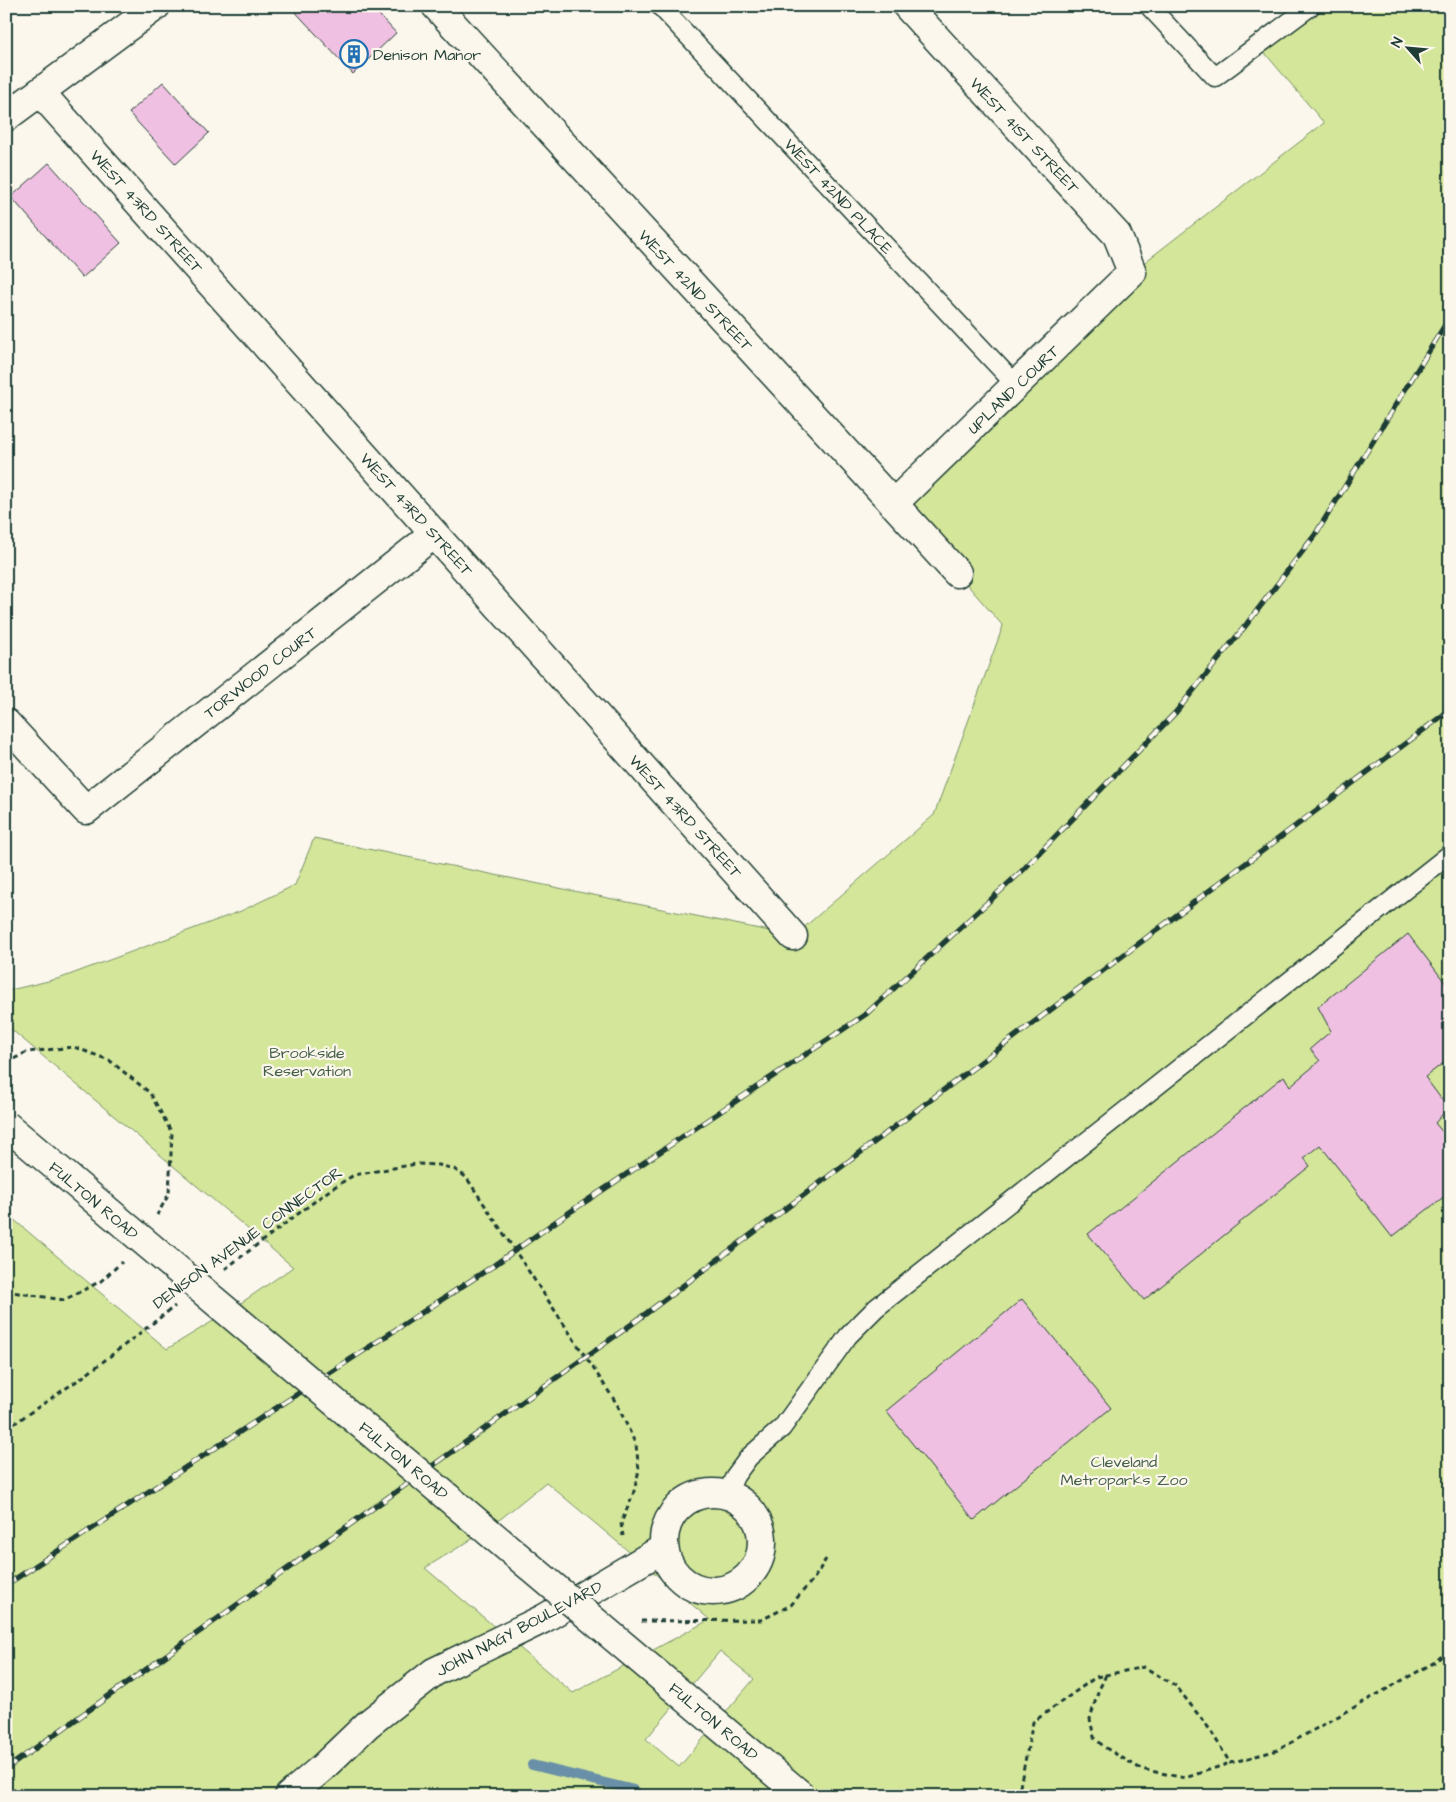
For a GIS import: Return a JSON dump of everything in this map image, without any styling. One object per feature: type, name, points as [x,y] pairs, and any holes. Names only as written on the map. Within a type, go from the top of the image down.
[{"type":"street","points":[[6,117],[156,6]]},
{"type":"street","name":"WEST 42ND STREET","points":[[436,6],[957,573]]},
{"type":"street","name":"WEST 41ST STREET","points":[[907,6],[1117,235],[1132,272]]},
{"type":"street","name":"WEST 43RD STREET","points":[[40,92],[794,936]]},
{"type":"street","name":"UPLAND COURT","points":[[893,504],[1017,386],[1132,272]]},
{"type":"street","name":"TORWOOD COURT","points":[[6,723],[86,810],[434,534]]},
{"type":"street","name":"FULTON ROAD","points":[[6,1125],[802,1796]]},
{"type":"street","points":[[714,1493],[727,1494],[742,1501],[754,1513],[761,1528],[763,1544],[760,1560],[752,1574],[739,1585],[724,1591],[707,1592],[692,1587],[678,1578],[668,1564],[664,1548],[664,1534],[676,1509],[700,1494],[714,1493]]},
{"type":"street","name":"JOHN NAGY BOULEVARD","points":[[289,1796],[368,1724],[434,1672],[543,1619],[664,1548]]},
{"type":"lane","name":"WEST 42ND PLACE","points":[[660,6],[1017,386]]},
{"type":"lane","points":[[1149,6],[1215,77],[1311,6]]},
{"type":"lane","points":[[727,1494],[735,1476],[749,1457],[782,1428],[848,1336],[876,1308],[1450,854]]},
{"type":"path","name":"DENISON AVENUE CONNECTOR","points":[[221,1272],[331,1189],[354,1175],[416,1164],[439,1165],[454,1169],[466,1178],[621,1412],[636,1445],[639,1470],[633,1495],[621,1523]]},
{"type":"path","name":"DENISON AVENUE CONNECTOR","points":[[6,1429],[87,1374],[181,1302]]},
{"type":"path","points":[[636,1621],[761,1620],[791,1605],[815,1577],[826,1559]]},
{"type":"path","points":[[1106,1675],[1098,1692],[1090,1719],[1094,1737],[1104,1747],[1141,1769],[1185,1778],[1230,1762],[1278,1750],[1435,1662],[1450,1649]]},
{"type":"path","points":[[1018,1796],[1033,1722],[1096,1677],[1144,1668],[1176,1686],[1211,1731],[1230,1762]]},
{"type":"green space","points":[[1311,6],[1450,6],[1450,1796],[6,1796],[6,1213],[167,1349],[228,1312],[293,1267],[6,1025],[6,991],[61,978],[241,911],[295,885],[314,838],[794,936],[934,815],[1003,626],[893,504],[1132,272],[1324,123],[1258,45]],"holes":[[[546,1482],[709,1619],[709,1620],[573,1693],[425,1568],[487,1530]],[[720,1651],[754,1679],[679,1767],[646,1739]]]},
{"type":"building","name":"Denison Manor","points":[[290,6],[371,6],[396,33],[353,74]]},
{"type":"building","points":[[163,82],[209,133],[176,164],[129,113]]},
{"type":"building","points":[[49,163],[121,243],[82,278],[11,197]]},
{"type":"building","points":[[1408,934],[1450,989],[1450,1058],[1425,1077],[1448,1108],[1435,1123],[1450,1141],[1450,1192],[1392,1237],[1320,1145],[1304,1158],[1310,1166],[1144,1300],[1088,1234],[1284,1076],[1290,1086],[1320,1061],[1310,1049],[1331,1031],[1318,1007]]},
{"type":"building","points":[[1022,1299],[1111,1408],[974,1520],[886,1411]]},
{"type":"waterway","points":[[532,1765],[634,1790],[641,1796]]},
{"type":"railway","points":[[6,1585],[493,1266],[558,1220],[866,1014],[1022,871],[1176,712],[1315,535],[1450,317]]},
{"type":"railway","points":[[6,1769],[632,1324],[1450,710]]},
{"type":"place","name":"Denison Manor","points":[[354,54]]},
{"type":"park label","name":"Brookside Reservation","points":[[307,1061]]},
{"type":"park label","name":"Cleveland Metroparks Zoo","points":[[1124,1470]]}]
